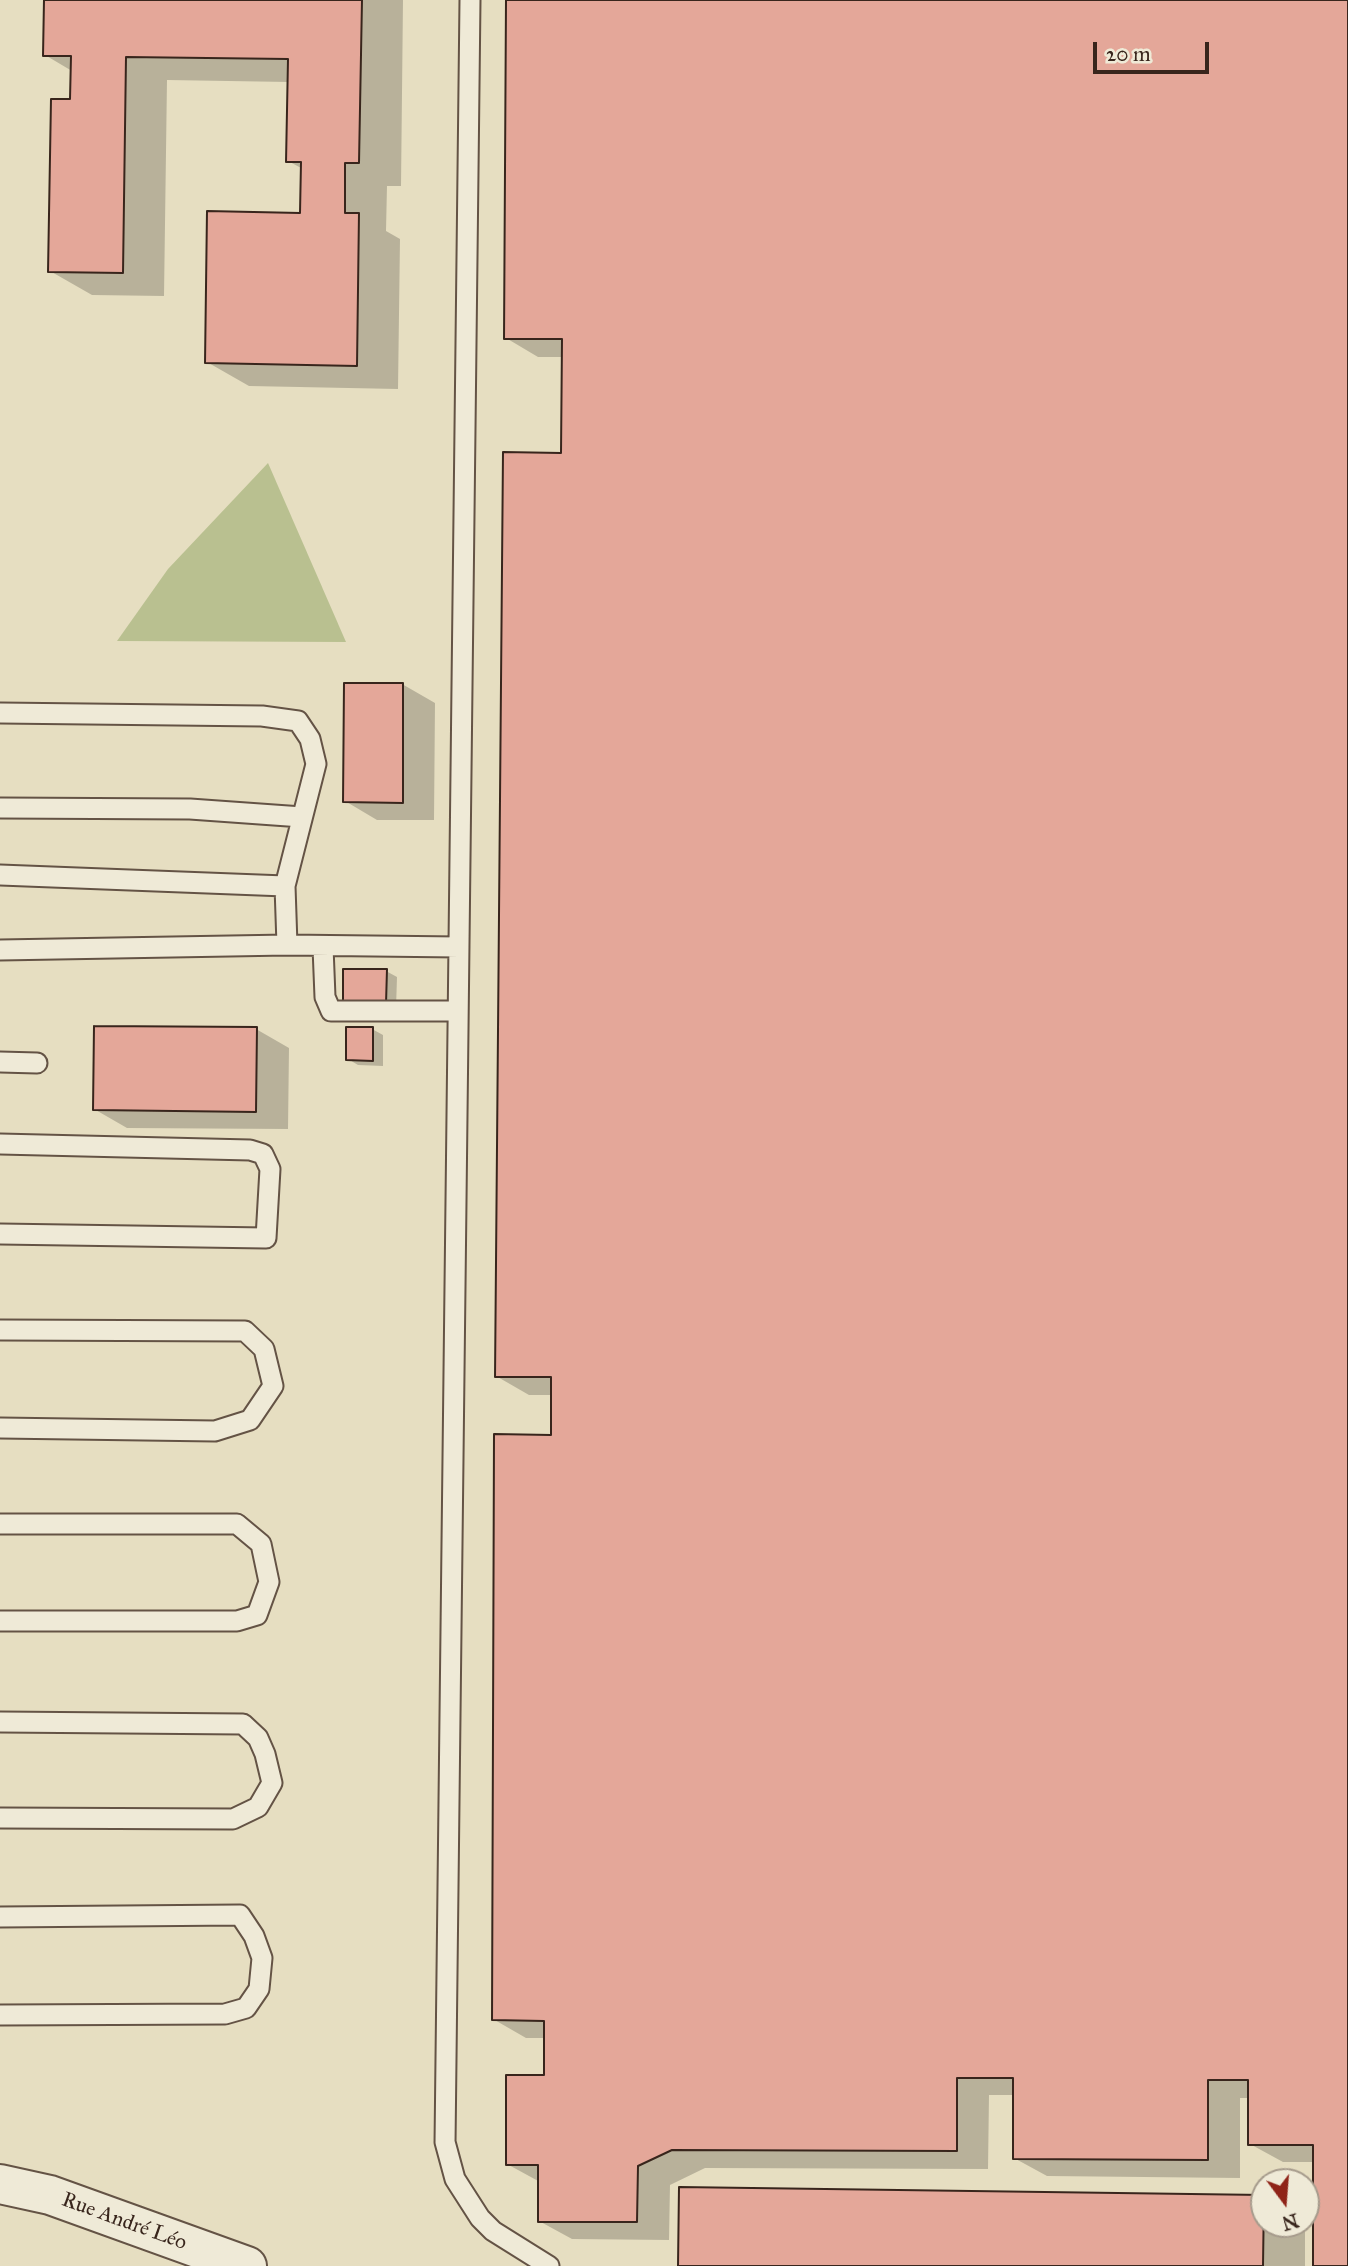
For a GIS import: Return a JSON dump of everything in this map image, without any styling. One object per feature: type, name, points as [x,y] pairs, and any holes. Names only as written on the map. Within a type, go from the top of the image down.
[{"type":"street","name":"Rue André Léo","points":[[0,2184],[50,2195],[247,2266]]},
{"type":"lane","points":[[470,0],[445,2142],[455,2179],[480,2218],[493,2231],[549,2266]]},
{"type":"lane","points":[[0,713],[262,716],[298,721],[310,739],[316,764],[285,886],[287,945]]},
{"type":"lane","points":[[0,808],[190,808],[302,817]]},
{"type":"lane","points":[[0,875],[285,886]]},
{"type":"lane","points":[[0,950],[287,945],[459,947]]},
{"type":"lane","points":[[323,947],[325,997],[331,1012],[458,1011]]},
{"type":"lane","points":[[0,1062],[37,1063]]},
{"type":"lane","points":[[0,1144],[250,1150],[262,1154],[270,1169],[266,1238],[0,1234]]},
{"type":"lane","points":[[0,1330],[245,1331],[264,1349],[272,1386],[250,1420],[215,1431],[0,1428]]},
{"type":"lane","points":[[0,1524],[237,1524],[261,1544],[269,1583],[257,1615],[237,1621],[0,1621]]},
{"type":"lane","points":[[0,1722],[243,1724],[258,1738],[272,1783],[258,1807],[233,1819],[0,1818]]},
{"type":"lane","points":[[0,1917],[240,1915],[254,1936],[262,1958],[259,1989],[246,2008],[225,2014],[0,2015]]},
{"type":"green space","points":[[268,463],[346,642],[117,641],[168,569]]},
{"type":"building","points":[[44,0],[362,0],[359,163],[345,163],[345,213],[359,213],[357,366],[205,363],[207,211],[300,213],[301,162],[286,162],[288,59],[126,57],[123,273],[48,272],[51,99],[70,99],[71,56],[43,56]]},
{"type":"building","points":[[506,0],[1348,0],[1348,2266],[1313,2266],[1313,2238],[1320,2238],[1320,2168],[1313,2168],[1313,2145],[1248,2145],[1248,2080],[1208,2080],[1208,2160],[1013,2159],[1013,2078],[957,2078],[957,2151],[672,2150],[638,2166],[637,2222],[538,2222],[538,2165],[506,2165],[506,2075],[544,2075],[544,2021],[492,2020],[494,1434],[551,1435],[551,1377],[495,1377],[503,452],[561,453],[562,339],[504,339]]},
{"type":"building","points":[[344,683],[403,683],[403,803],[343,802]]},
{"type":"building","points":[[343,969],[387,969],[386,1004],[343,1003]]},
{"type":"building","points":[[94,1026],[257,1027],[256,1112],[93,1110]]},
{"type":"building","points":[[346,1027],[373,1027],[373,1061],[346,1060]]},
{"type":"building","points":[[679,2187],[1250,2195],[1250,2238],[1263,2238],[1263,2266],[678,2266]]}]
